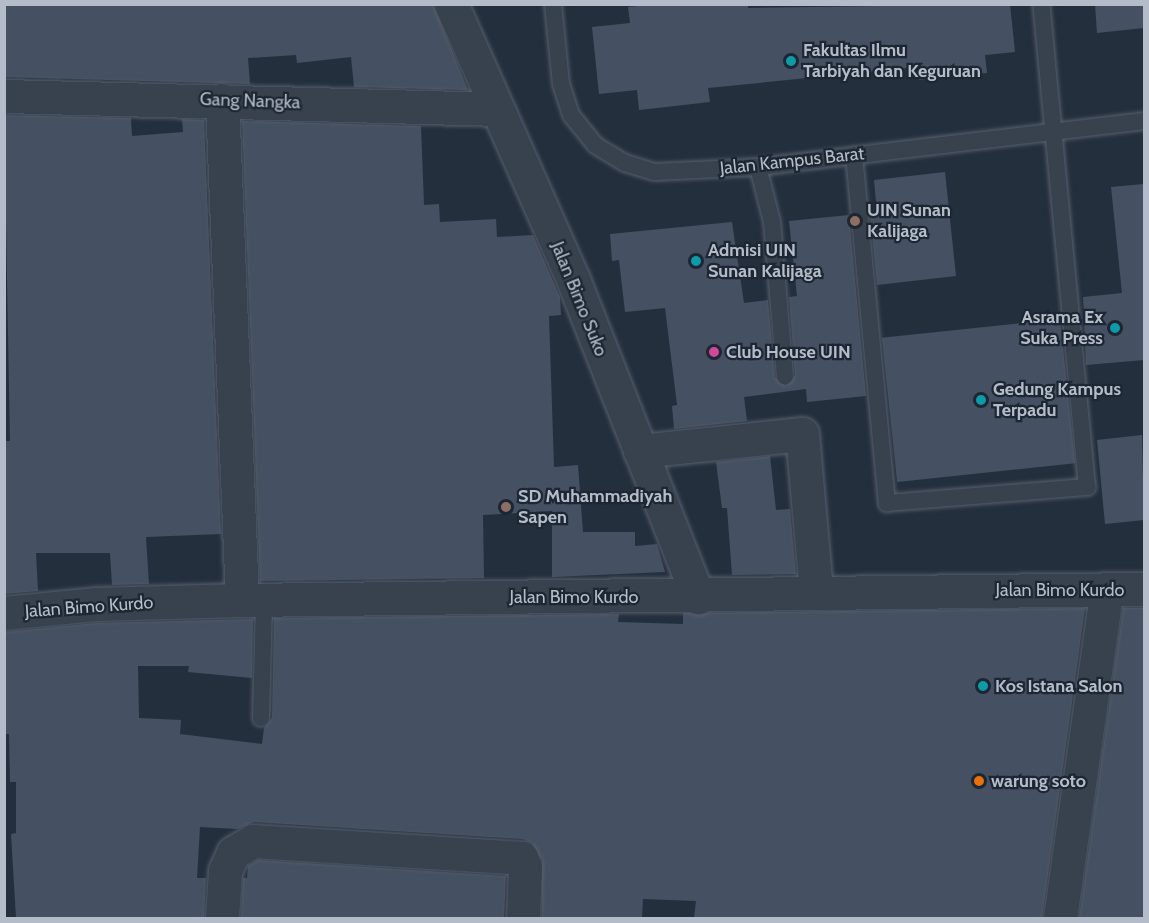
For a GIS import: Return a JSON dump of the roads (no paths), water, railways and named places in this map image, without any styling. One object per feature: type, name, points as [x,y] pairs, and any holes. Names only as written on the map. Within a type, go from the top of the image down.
[{"type":"street","name":"Jalan Bimo Suko","points":[[451,4],[574,282],[698,597]]},
{"type":"street","name":"Gang Nangka","points":[[4,96],[496,109]]},
{"type":"street","points":[[222,100],[253,601]]},
{"type":"street","points":[[640,451],[802,434],[816,592]]},
{"type":"street","points":[[1060,918],[1107,589]]},
{"type":"street","name":"Jalan Bimo Kurdo","points":[[4,613],[95,604],[1144,589]]},
{"type":"street","points":[[222,918],[225,871],[233,853],[253,840],[521,858],[525,867],[523,918]]},
{"type":"lane","name":"Jalan Kampus Barat","points":[[554,4],[561,84],[571,115],[596,145],[625,163],[655,172],[758,167],[1144,121]]},
{"type":"lane","points":[[854,155],[887,503],[1087,486],[1055,131],[1041,4]]},
{"type":"lane","points":[[758,167],[772,222],[785,376]]},
{"type":"lane","points":[[253,601],[261,718]]},
{"type":"place","name":"Fakultas Ilmu Tarbiyah dan Keguruan","points":[[791,61]]},
{"type":"place","name":"UIN Sunan Kalijaga","points":[[855,221]]},
{"type":"place","name":"Admisi UIN Sunan Kalijaga","points":[[696,261]]},
{"type":"place","name":"Asrama Ex Suka Press","points":[[1115,328]]},
{"type":"place","name":"Club House UIN","points":[[714,352]]},
{"type":"place","name":"Gedung Kampus Terpadu","points":[[981,400]]},
{"type":"place","name":"SD Muhammadiyah Sapen","points":[[506,507]]},
{"type":"place","name":"Kos Istana Salon","points":[[983,686]]},
{"type":"place","name":"warung soto","points":[[979,781]]}]
